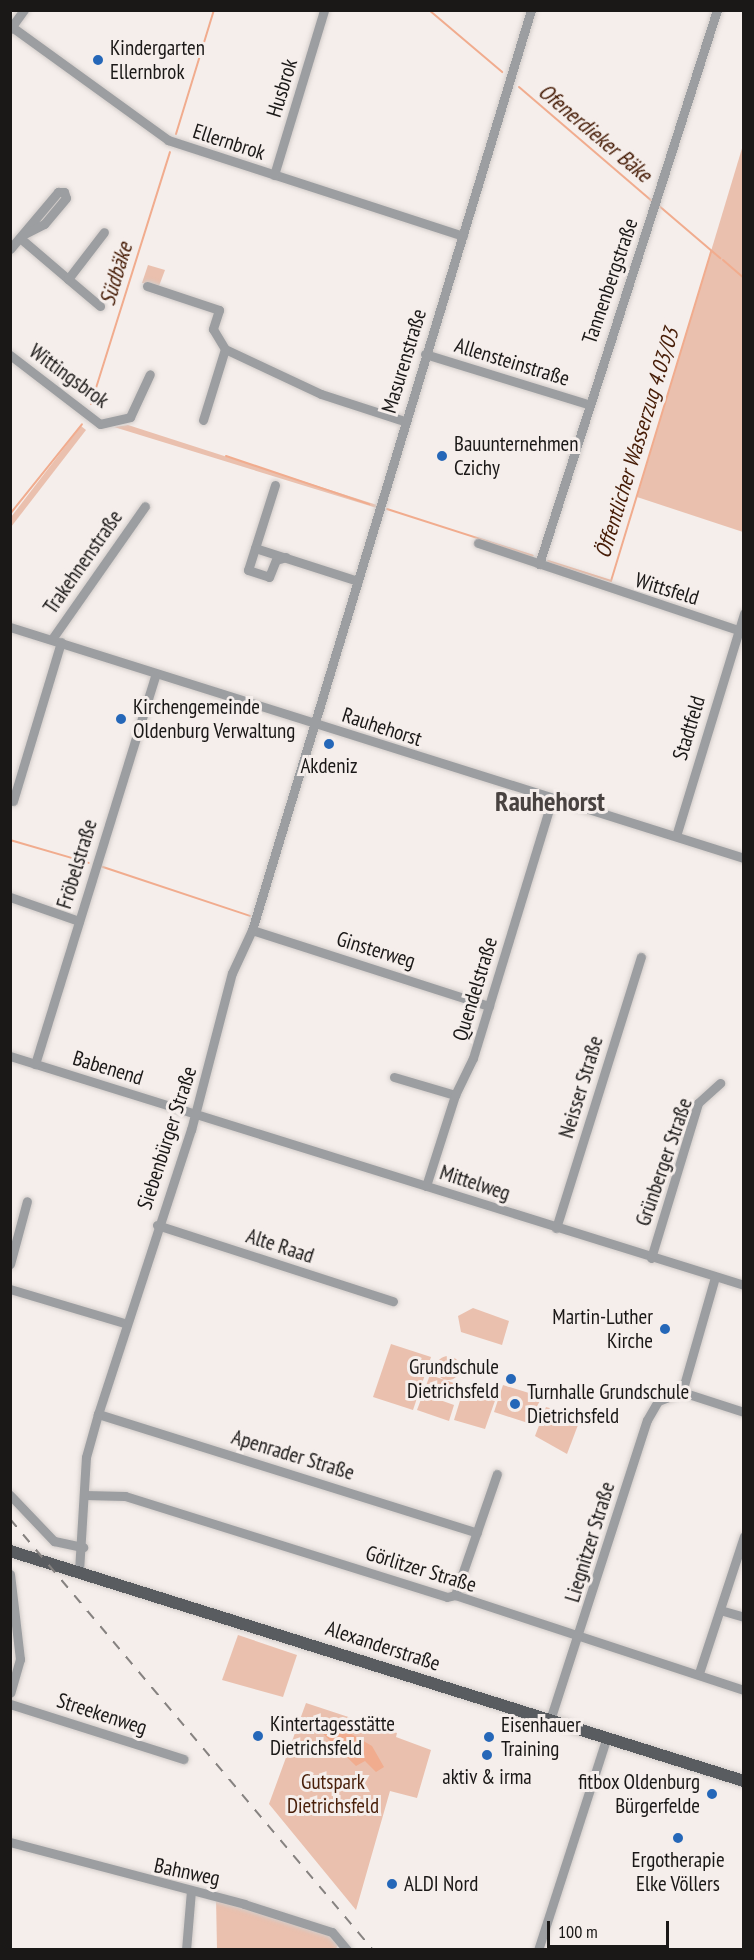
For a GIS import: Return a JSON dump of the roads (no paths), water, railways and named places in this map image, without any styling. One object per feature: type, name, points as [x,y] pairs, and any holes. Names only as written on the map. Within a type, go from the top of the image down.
[{"type":"main road","name":"Alexanderstraße","points":[[10,1551],[744,1780]]},
{"type":"street","points":[[11,28],[24,10]]},
{"type":"street","name":"Husbrok","points":[[274,175],[324,10]]},
{"type":"street","name":"Masurenstraße","points":[[316,723],[404,421],[531,10]]},
{"type":"street","name":"Tannenbergstraße","points":[[539,564],[588,404],[717,10]]},
{"type":"street","name":"Ellernbrok","points":[[11,28],[168,140],[463,236]]},
{"type":"street","points":[[10,249],[58,192],[64,192],[66,198],[44,224],[22,236]]},
{"type":"street","points":[[68,279],[104,232]]},
{"type":"street","points":[[22,236],[100,306]]},
{"type":"street","points":[[147,286],[219,310],[213,330],[225,349],[321,394],[404,421]]},
{"type":"street","points":[[203,420],[225,349]]},
{"type":"street","name":"Allensteinstraße","points":[[425,354],[588,404]]},
{"type":"street","name":"Wittingsbrok","points":[[10,355],[100,424],[130,417],[150,374]]},
{"type":"street","points":[[275,485],[248,570],[269,577],[276,560],[286,558]]},
{"type":"street","name":"Trakehnenstraße","points":[[13,801],[56,641],[145,506]]},
{"type":"street","name":"Wittsfeld","points":[[478,543],[741,631]]},
{"type":"street","points":[[255,548],[358,581]]},
{"type":"street","name":"Stadtfeld","points":[[676,836],[741,631],[744,613]]},
{"type":"street","name":"Rauhehorst","points":[[10,627],[744,858]]},
{"type":"street","name":"Fröbelstraße","points":[[35,1065],[156,674]]},
{"type":"street","name":"Siebenbürger Straße","points":[[79,1571],[86,1495],[86,1457],[98,1414],[124,1323],[196,1113],[220,1013],[252,930],[316,723]]},
{"type":"street","name":"Quendelstraße","points":[[426,1186],[455,1095],[489,1005],[552,799]]},
{"type":"street","points":[[10,897],[79,921]]},
{"type":"street","name":"Ginsterweg","points":[[252,930],[489,1005]]},
{"type":"street","name":"Neisser Straße","points":[[556,1228],[641,957]]},
{"type":"street","name":"Babenend","points":[[10,1056],[196,1113]]},
{"type":"street","points":[[394,1077],[455,1095]]},
{"type":"street","name":"Grünberger Straße","points":[[651,1258],[698,1103],[720,1083]]},
{"type":"street","name":"Mittelweg","points":[[196,1113],[744,1286]]},
{"type":"street","points":[[10,1264],[27,1201]]},
{"type":"street","name":"Alte Raad","points":[[157,1225],[393,1301]]},
{"type":"street","points":[[715,1277],[682,1392],[744,1412]]},
{"type":"street","points":[[10,1289],[124,1323]]},
{"type":"street","name":"Liegnitzer Straße","points":[[550,1720],[579,1638],[647,1420],[658,1401],[682,1392]]},
{"type":"street","name":"Apenrader Straße","points":[[98,1414],[477,1533]]},
{"type":"street","points":[[455,1594],[497,1474]]},
{"type":"street","points":[[10,1495],[54,1541],[82,1547]]},
{"type":"street","name":"Görlitzer Straße","points":[[86,1495],[125,1496],[447,1597],[455,1594],[579,1638],[699,1673],[744,1690]]},
{"type":"street","points":[[699,1673],[744,1536]]},
{"type":"street","points":[[10,1574],[20,1659],[10,1693]]},
{"type":"street","points":[[720,1610],[744,1617]]},
{"type":"street","name":"Streekenweg","points":[[10,1704],[183,1759]]},
{"type":"street","points":[[538,1950],[608,1737]]},
{"type":"street","name":"Bahnweg","points":[[10,1842],[192,1891],[332,1932],[347,1950]]},
{"type":"street","points":[[186,1950],[192,1891]]},
{"type":"waterway","name":"Südbäke","points":[[176,134],[214,10]]},
{"type":"waterway","name":"Ofenerdieker Bäke","points":[[429,10],[502,72]]},
{"type":"waterway","name":"Ofenerdieker Bäke","points":[[519,87],[652,201]]},
{"type":"waterway","name":"Südbäke","points":[[91,404],[170,152]]},
{"type":"waterway","name":"Ofenerdieker Bäke","points":[[658,205],[720,258]]},
{"type":"waterway","name":"Öffentlicher Wasserzug 4.03/03","points":[[548,561],[611,581],[711,251]]},
{"type":"waterway","name":"Ofenerdieker Bäke","points":[[723,260],[744,278]]},
{"type":"waterway","name":"Südbäke","points":[[10,514],[82,424]]},
{"type":"waterway","name":"Öffentlicher Wasserzug 4.03/03","points":[[226,456],[369,504]]},
{"type":"waterway","name":"Öffentlicher Wasserzug 4.03/03","points":[[387,509],[533,556]]},
{"type":"waterway","points":[[10,840],[89,863]]},
{"type":"waterway","points":[[100,866],[250,916]]},
{"type":"railway","points":[[10,1519],[373,1950]]},
{"type":"place","name":"Kindergarten Ellernbrok","points":[[98,60]]},
{"type":"place","name":"Bauunternehmen Czichy","points":[[442,456]]},
{"type":"place","name":"Kirchengemeinde Oldenburg Verwaltung","points":[[121,719]]},
{"type":"place","name":"Akdeniz","points":[[329,744]]},
{"type":"place","name":"Martin-Luther Kirche","points":[[665,1329]]},
{"type":"place","name":"Grundschule Dietrichsfeld","points":[[511,1379]]},
{"type":"place","name":"Turnhalle Grundschule Dietrichsfeld","points":[[515,1404]]},
{"type":"place","name":"Kintertagesstätte Dietrichsfeld","points":[[258,1736]]},
{"type":"place","name":"Eisenhauer Training","points":[[489,1737]]},
{"type":"place","name":"aktiv & irma","points":[[487,1755]]},
{"type":"place","name":"fitbox Oldenburg Bürgerfelde","points":[[712,1794]]},
{"type":"place","name":"Ergotherapie Elke Völlers","points":[[678,1838]]},
{"type":"place","name":"ALDI Nord","points":[[392,1884]]},
{"type":"district","name":"Rauhehorst","points":[[550,802]]},
{"type":"park label","name":"Gutspark Dietrichsfeld","points":[[333,1794]]}]
